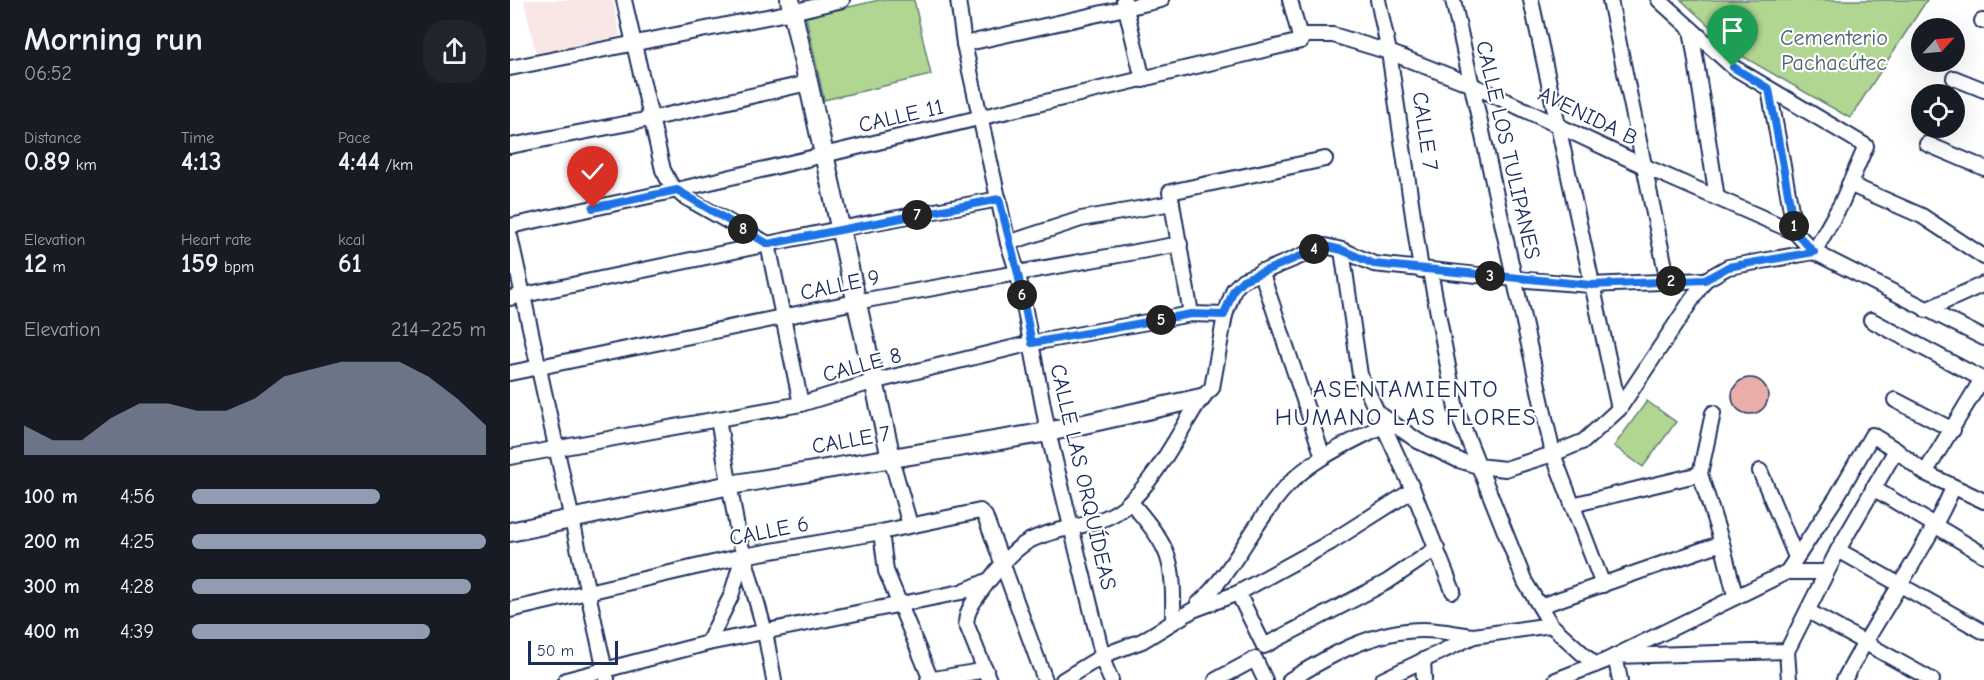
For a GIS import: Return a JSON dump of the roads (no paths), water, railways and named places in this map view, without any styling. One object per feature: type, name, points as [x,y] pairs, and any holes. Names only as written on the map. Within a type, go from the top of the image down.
[{"type":"street","points":[[624,0],[663,170],[677,190],[768,244],[801,404]]},
{"type":"street","points":[[510,69],[791,6],[842,0]]},
{"type":"street","name":"CALLE LAS ORQUÍDEAS","points":[[958,0],[964,44],[1008,243],[1018,274],[1048,432],[1105,666],[1111,680]]},
{"type":"street","points":[[964,44],[1125,4],[1161,0]]},
{"type":"street","points":[[1290,0],[1300,38]]},
{"type":"street","name":"CALLE 7","points":[[1378,0],[1426,270],[1456,409],[1525,582],[1551,626],[1595,665]]},
{"type":"street","name":"CALLE LOS TULIPANES","points":[[1453,0],[1553,454],[1603,585]]},
{"type":"street","points":[[1531,0],[1619,409]]},
{"type":"street","points":[[1610,0],[1668,282]]},
{"type":"street","points":[[881,532],[886,571],[897,603],[918,643],[930,680],[988,675],[966,623],[970,608],[990,579],[1015,550],[1031,540],[1108,518],[1130,501],[1145,485],[1201,398],[1212,388],[1224,315],[1234,289],[1243,280],[1325,246],[1342,250],[1374,264],[1591,285],[1705,280],[1728,267],[1814,252],[1841,204],[1866,146],[1733,67],[1659,0]]},
{"type":"street","points":[[1125,4],[1143,80]]},
{"type":"street","points":[[791,6],[872,382],[910,525]]},
{"type":"street","points":[[1691,29],[1717,198]]},
{"type":"street","name":"AVENIDA B","points":[[1300,38],[1333,35],[1389,52],[1470,84],[1646,167],[1795,232],[1814,252],[1984,338]]},
{"type":"street","name":"CALLE 11","points":[[510,226],[677,190],[981,119],[1143,80],[1300,38]]},
{"type":"street","points":[[1954,78],[1984,90]]},
{"type":"street","points":[[510,146],[650,119],[808,83]]},
{"type":"street","points":[[1769,89],[1795,232]]},
{"type":"street","points":[[1927,144],[1984,168]]},
{"type":"street","points":[[1008,243],[1081,219],[1325,159]]},
{"type":"street","points":[[1849,184],[1922,216],[1984,257]]},
{"type":"street","points":[[1171,198],[1191,314]]},
{"type":"street","points":[[517,296],[839,229],[999,199]]},
{"type":"street","points":[[510,236],[517,296],[538,366],[606,676]]},
{"type":"street","name":"CALLE 9","points":[[510,373],[785,319],[855,302],[1180,244]]},
{"type":"street","points":[[1342,250],[1360,375],[1413,490],[1453,591]]},
{"type":"street","points":[[1261,271],[1323,457]]},
{"type":"street","points":[[1375,411],[1418,441],[1458,460],[1478,466],[1504,469],[1553,454],[1584,441],[1619,409],[1705,280]]},
{"type":"street","points":[[1926,309],[1984,284]]},
{"type":"street","name":"CALLE 8","points":[[510,457],[801,404],[872,382],[1032,343],[1191,314],[1224,315]]},
{"type":"street","points":[[1871,320],[1983,380],[1925,473]]},
{"type":"street","name":"CALLE 7","points":[[510,532],[730,485],[1048,432],[1201,398]]},
{"type":"street","points":[[1895,400],[1953,430]]},
{"type":"street","points":[[1713,413],[1700,474],[1722,543],[1735,595]]},
{"type":"street","points":[[718,418],[743,556],[765,632],[774,680]]},
{"type":"street","points":[[1192,610],[1223,579],[1285,488],[1323,457],[1382,426]]},
{"type":"street","points":[[1787,572],[1836,498],[1872,435],[1925,473],[1984,501]]},
{"type":"street","points":[[1789,680],[1787,651],[1826,572],[1896,450]]},
{"type":"street","points":[[1760,471],[1796,557]]},
{"type":"street","points":[[1572,505],[1700,474]]},
{"type":"street","points":[[1844,680],[1864,642],[1935,527],[1953,488]]},
{"type":"street","points":[[1873,489],[1984,555]]},
{"type":"street","points":[[1063,680],[1104,655],[1142,641],[1192,610],[1238,593],[1331,542],[1413,490]]},
{"type":"street","points":[[1130,501],[1150,524],[1172,560],[1173,621]]},
{"type":"street","name":"CALLE 6","points":[[510,610],[588,594],[743,556],[881,532],[980,511],[985,516],[1004,563]]},
{"type":"street","points":[[1540,606],[1722,543]]},
{"type":"street","points":[[1238,593],[1264,646],[1387,582],[1437,548]]},
{"type":"street","points":[[1838,550],[1984,632]]},
{"type":"street","points":[[708,643],[731,596],[743,556]]},
{"type":"street","points":[[1004,563],[1045,680]]},
{"type":"street","points":[[1556,680],[1615,656],[1735,595],[1787,572],[1826,572]]},
{"type":"street","points":[[566,680],[606,676],[708,643],[897,603],[961,592],[990,579]]},
{"type":"street","points":[[1808,611],[1932,680]]},
{"type":"street","points":[[1290,680],[1347,647],[1381,636],[1422,630],[1474,636],[1551,626]]},
{"type":"street","points":[[1382,680],[1474,636]]},
{"type":"street","points":[[1615,656],[1787,651]]},
{"type":"street","points":[[1615,656],[1620,680]]},
{"type":"street","points":[[1216,680],[1255,659],[1265,680]]},
{"type":"street","points":[[1423,660],[1424,680]]},
{"type":"district","name":"ASENTAMIENTO HUMANO LAS FLORES","points":[[1406,403]]},
{"type":"park label","name":"Cementerio Pachacútec","points":[[1834,50]]}]
